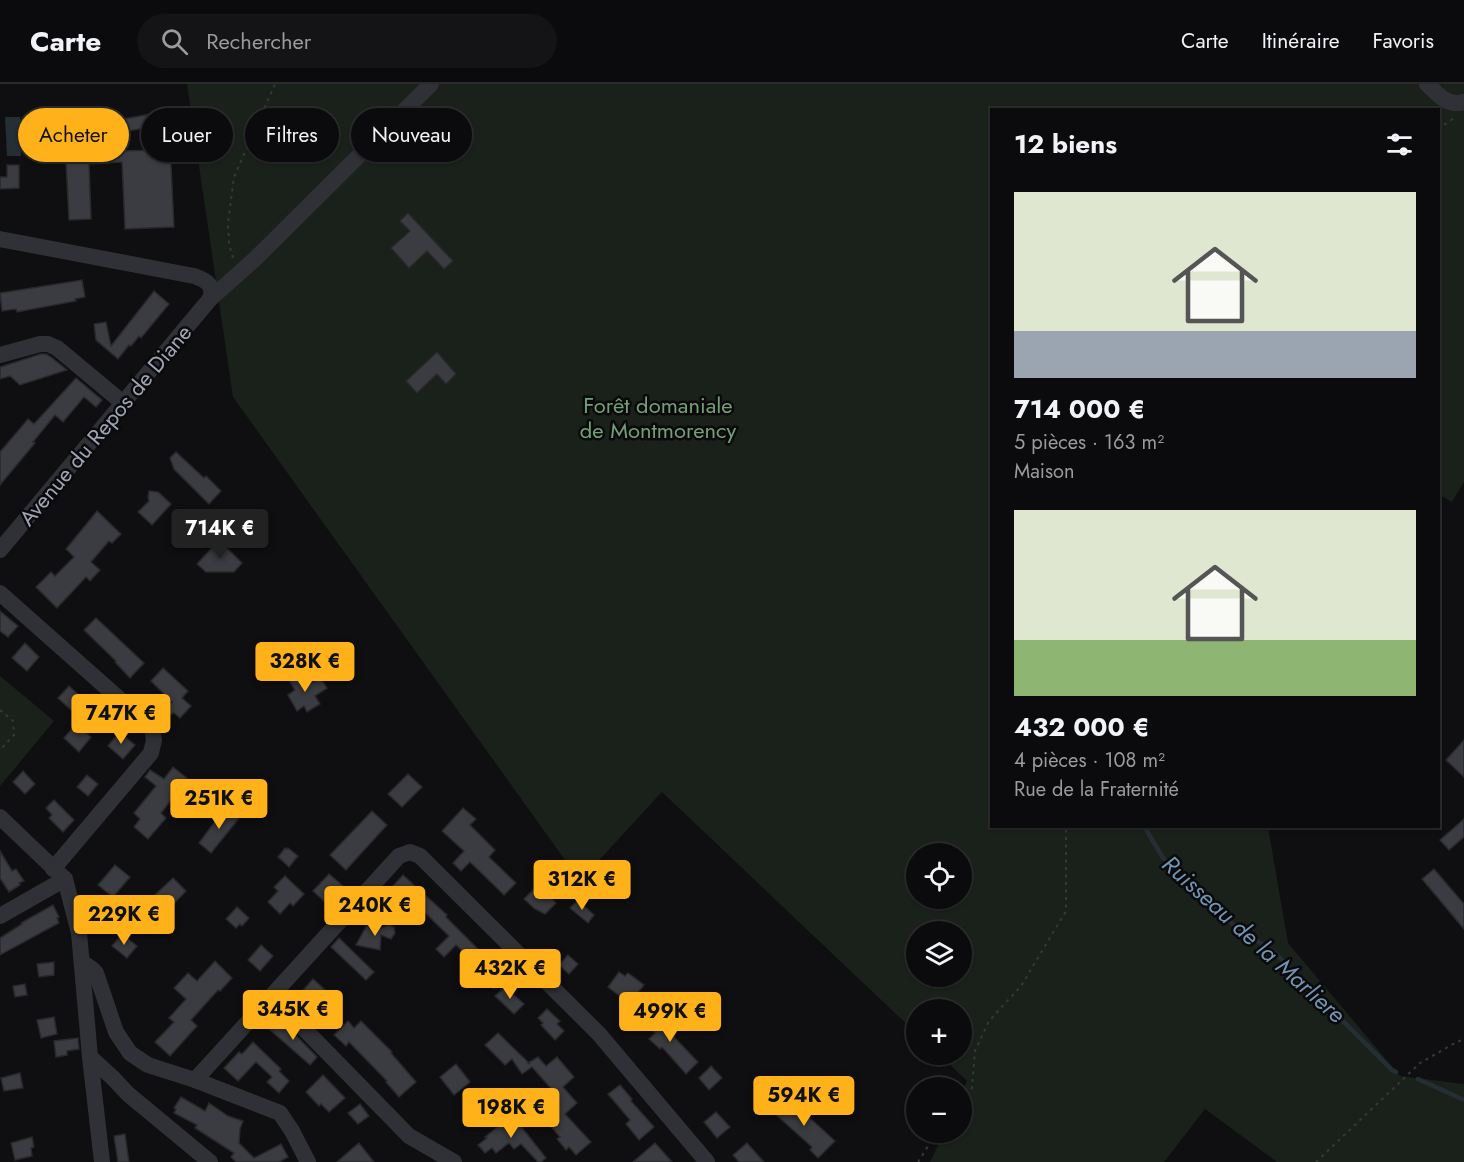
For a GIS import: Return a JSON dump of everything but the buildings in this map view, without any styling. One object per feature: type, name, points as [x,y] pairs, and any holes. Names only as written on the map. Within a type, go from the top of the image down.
[{"type":"street","name":"Avenue du Repos de Diane","points":[[0,550],[210,299],[431,84]]},
{"type":"street","points":[[1426,84],[1448,102],[1459,104],[1464,102]]},
{"type":"street","points":[[0,239],[202,278],[234,278]]},
{"type":"street","points":[[202,278],[211,286],[210,299]]},
{"type":"street","points":[[0,355],[48,344],[57,348],[123,403]]},
{"type":"street","points":[[0,593],[152,728],[154,740],[151,753],[59,874],[0,916]]},
{"type":"street","points":[[0,817],[59,874],[79,933],[102,1162]]},
{"type":"street","points":[[195,1080],[399,856],[410,852],[420,856],[599,1034],[707,1162]]},
{"type":"street","points":[[83,963],[96,973],[116,1032],[130,1053],[148,1065],[195,1080],[280,1113],[308,1162]]},
{"type":"street","points":[[272,996],[409,1136],[454,1162]]},
{"type":"street","points":[[90,1057],[128,1094],[210,1162]]},
{"type":"path","points":[[234,278],[228,223],[234,177],[275,84]]},
{"type":"path","points":[[0,710],[13,721],[14,735],[0,750]]},
{"type":"path","points":[[972,1088],[975,1051],[989,1021],[1021,986],[1066,911],[1066,828]]},
{"type":"path","points":[[1316,1162],[1420,1063],[1464,1039]]},
{"type":"path","points":[[918,1162],[930,1143]]},
{"type":"green space","name":"Forêt domaniale de Montmorency","points":[[187,84],[1464,84],[1464,482],[1452,502],[1440,495],[1440,108],[990,108],[990,828],[1268,828],[1288,943],[1400,1076],[1464,1084],[1464,1162],[1277,1162],[1205,1109],[1164,1162],[930,1162],[939,1143],[972,1143],[972,1077],[963,1077],[950,1065],[972,1065],[972,999],[906,999],[906,1024],[662,792],[580,881],[233,397],[198,162],[233,162],[233,108],[191,108]]},
{"type":"green space","points":[[0,676],[54,721],[0,786]]},
{"type":"shaded area","points":[[5,117],[18,117],[18,156],[7,156]]},
{"type":"waterway","name":"Ruisseau de la Marliere","points":[[1145,828],[1163,858],[1207,902],[1241,931],[1273,951],[1396,1072]]},
{"type":"waterway","name":"Ruisseau de la Marliere","points":[[1418,1079],[1464,1100]]}]
